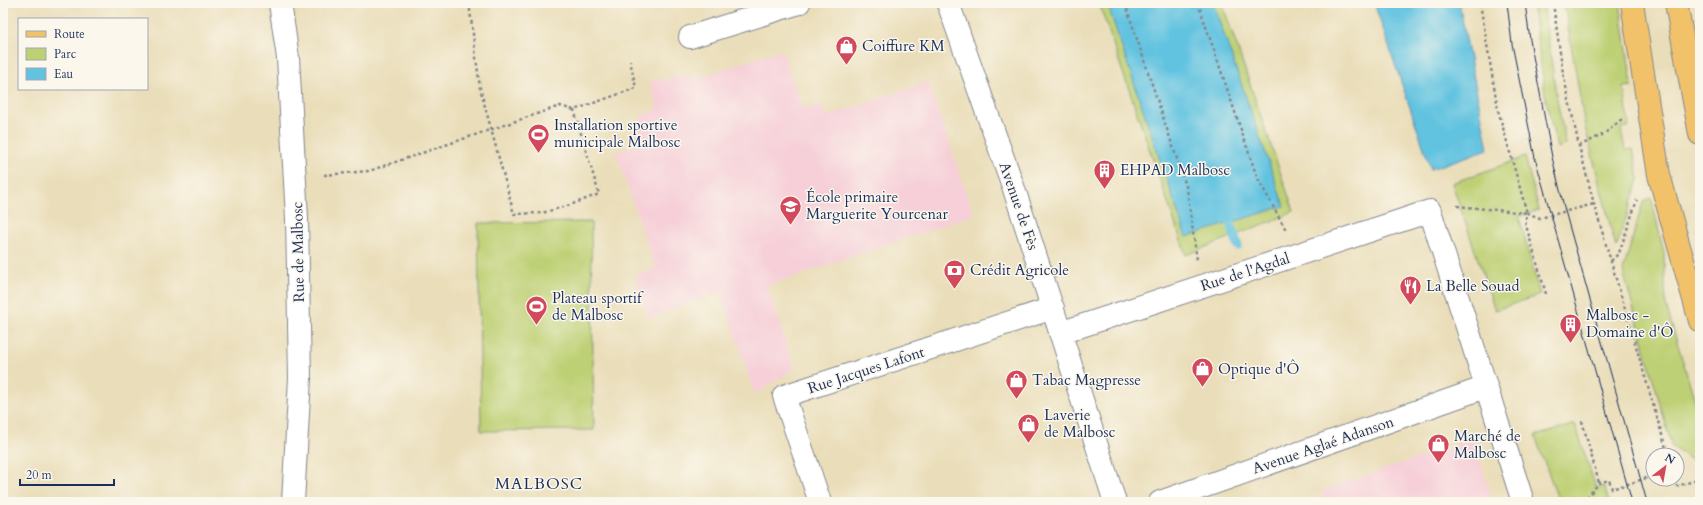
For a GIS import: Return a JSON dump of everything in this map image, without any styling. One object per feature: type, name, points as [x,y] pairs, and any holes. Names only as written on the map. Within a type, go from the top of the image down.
[{"type":"main road","points":[[1632,3],[1659,175],[1700,321]]},
{"type":"main road","points":[[1676,3],[1700,134]]},
{"type":"street","name":"Rue de Malbosc","points":[[280,3],[288,58],[298,218],[300,378],[292,502]]},
{"type":"street","points":[[690,37],[799,3]]},
{"type":"street","name":"Avenue de Fès","points":[[948,3],[1013,186],[1115,502]]},
{"type":"street","name":"Rue de l'Agdal","points":[[1060,333],[1430,211],[1486,387]]},
{"type":"street","name":"Rue Jacques Lafont","points":[[820,502],[784,396],[1052,308]]},
{"type":"street","points":[[1486,387],[1523,502]]},
{"type":"street","name":"Avenue Aglaé Adanson","points":[[1160,502],[1486,387]]},
{"type":"path","points":[[469,3],[480,88],[514,214],[542,213],[570,205],[599,194],[574,110]]},
{"type":"path","points":[[1125,3],[1187,189],[1198,267]]},
{"type":"path","points":[[1198,3],[1257,177],[1290,236]]},
{"type":"path","points":[[1480,3],[1498,110],[1527,213],[1525,222],[1546,294]]},
{"type":"path","points":[[1554,3],[1563,72],[1579,146],[1594,204],[1666,447]]},
{"type":"path","points":[[324,175],[369,171],[560,106],[574,110],[636,88],[630,60]]},
{"type":"path","points":[[1579,146],[1604,134],[1626,116]]},
{"type":"path","points":[[1611,262],[1620,253],[1639,194]]},
{"type":"path","points":[[1453,206],[1527,213],[1540,218],[1594,204]]},
{"type":"path","points":[[1582,421],[1599,483]]},
{"type":"path","points":[[1583,502],[1599,483],[1610,480],[1612,489],[1645,479]]},
{"type":"path","points":[[1685,484],[1700,479]]},
{"type":"shaded area","name":"École primaire Marguerite Yourcenar","points":[[782,50],[803,110],[821,104],[826,117],[928,82],[974,215],[767,286],[795,368],[755,394],[721,292],[649,318],[635,276],[656,269],[616,153],[639,144],[635,130],[642,127],[639,117],[658,109],[649,82],[689,75],[691,80]]},
{"type":"shaded area","name":"Marché de Malbosc","points":[[1473,439],[1493,502],[1325,502],[1321,491]]},
{"type":"green space","points":[[1099,3],[1222,3],[1294,212],[1186,255]]},
{"type":"green space","points":[[1532,3],[1543,3],[1557,100],[1566,145],[1557,148],[1546,100]]},
{"type":"green space","points":[[1564,3],[1620,3],[1632,86],[1624,87],[1629,127],[1621,128],[1625,150],[1633,149],[1639,180],[1616,248],[1585,127]]},
{"type":"green space","points":[[1525,157],[1539,210],[1519,217],[1540,295],[1495,310],[1452,183]]},
{"type":"green space","points":[[1651,197],[1664,253],[1666,306],[1700,417],[1700,461],[1692,460],[1685,455],[1685,447],[1672,447],[1623,271],[1643,202]]},
{"type":"green space","name":"Plateau sportif de Malbosc","points":[[591,222],[594,430],[481,431],[478,223]]},
{"type":"green space","points":[[1575,424],[1596,488],[1604,486],[1609,502],[1559,502],[1535,436]]},
{"type":"water","points":[[1107,3],[1213,3],[1284,206],[1186,237]]},
{"type":"water","points":[[1374,3],[1459,3],[1488,149],[1431,169]]},
{"type":"waterway","points":[[1227,212],[1238,246]]},
{"type":"tram line","points":[[1507,3],[1512,44],[1535,158],[1632,502]]},
{"type":"tram line","points":[[1525,3],[1530,40],[1552,157],[1565,211],[1647,502]]},
{"type":"place","name":"Coiffure KM","points":[[847,66]]},
{"type":"place","name":"Installation sportive municipale Malbosc","points":[[538,154]]},
{"type":"place","name":"EHPAD Malbosc","points":[[1104,190]]},
{"type":"place","name":"École primaire Marguerite Yourcenar","points":[[791,226]]},
{"type":"place","name":"Crédit Agricole","points":[[954,290]]},
{"type":"place","name":"La Belle Souad","points":[[1410,306]]},
{"type":"place","name":"Plateau sportif de Malbosc","points":[[536,326]]},
{"type":"place","name":"Malbosc - Domaine d'Ô","points":[[1570,344]]},
{"type":"place","name":"Optique d'Ô","points":[[1203,388]]},
{"type":"place","name":"Tabac Magpresse","points":[[1016,400]]},
{"type":"place","name":"Laverie de Malbosc","points":[[1028,444]]},
{"type":"place","name":"Marché de Malbosc","points":[[1439,464]]},
{"type":"district","name":"MALBOSC","points":[[539,483]]}]
